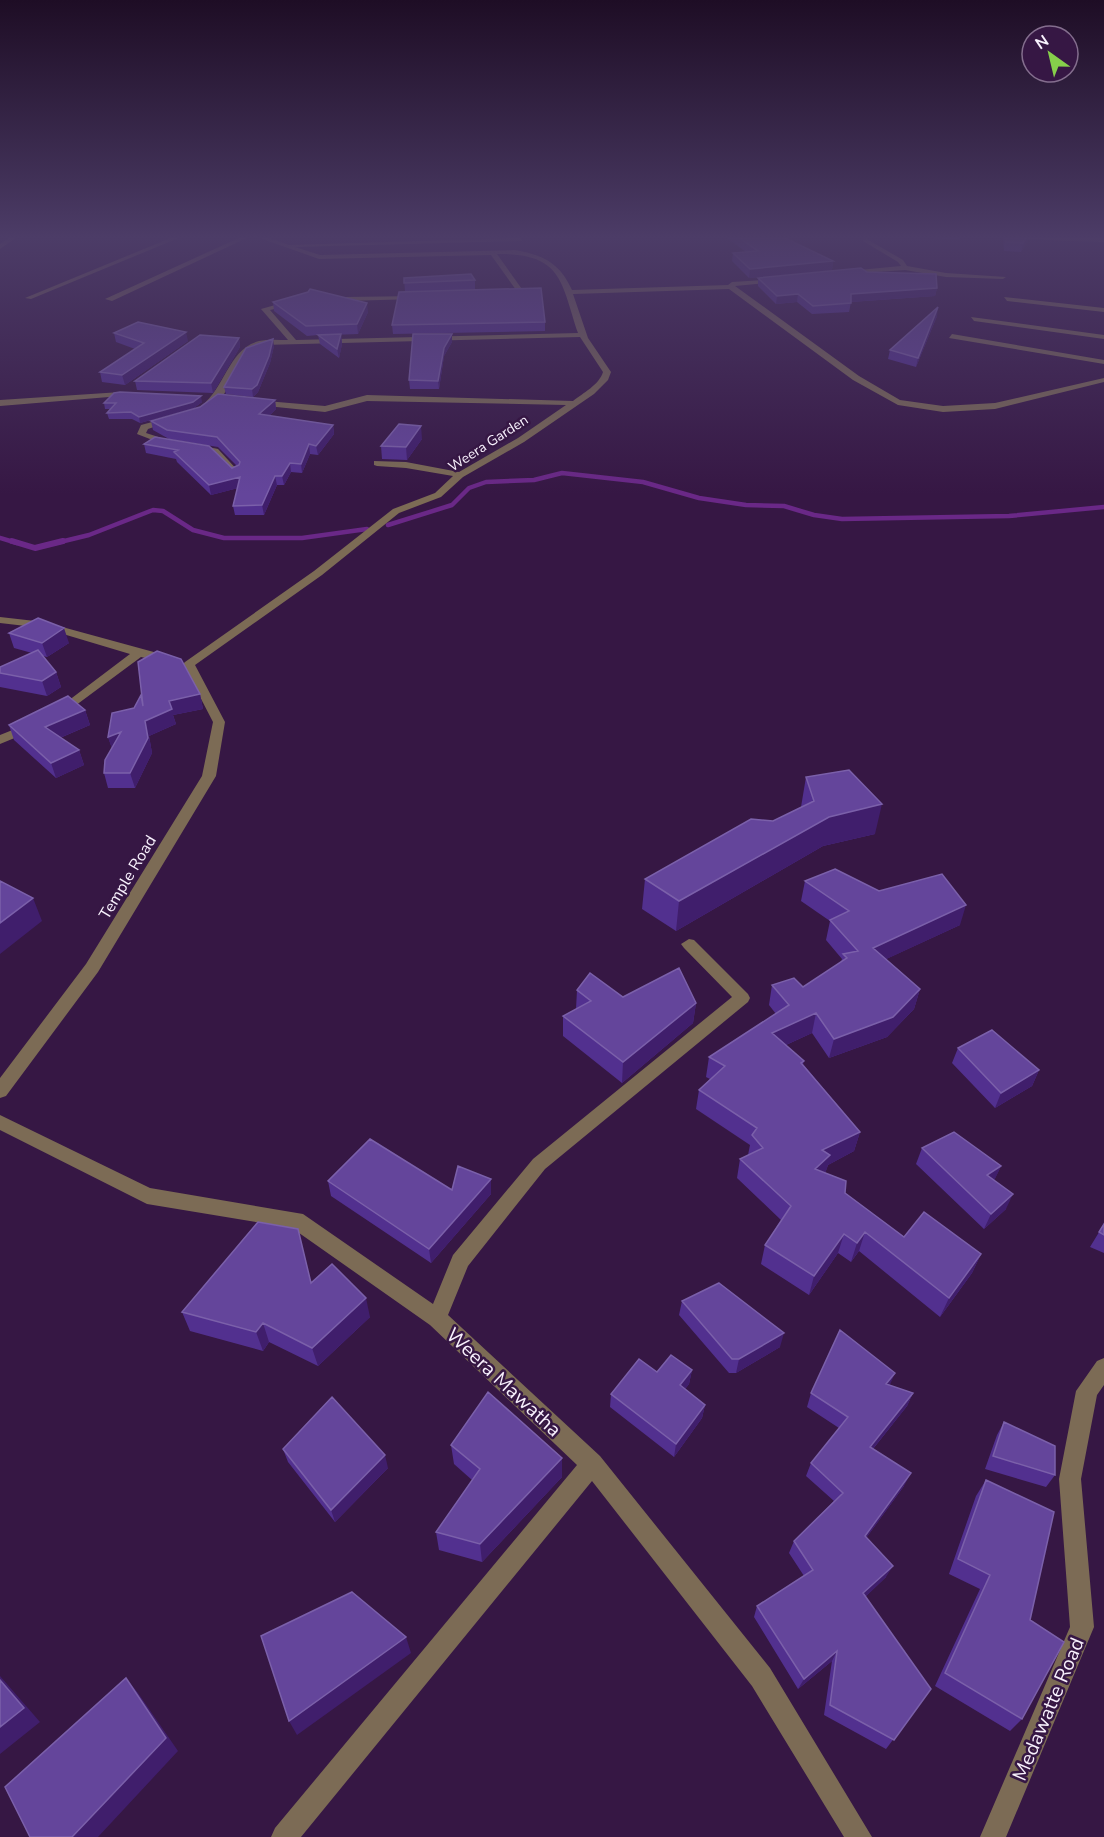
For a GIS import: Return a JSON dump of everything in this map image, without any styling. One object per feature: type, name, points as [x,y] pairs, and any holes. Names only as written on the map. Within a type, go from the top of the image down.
[{"type":"street","points":[[277,323],[293,341]]},
{"type":"street","name":"Weera Garden","points":[[189,664],[318,573],[396,511],[438,495],[460,475],[521,440],[571,403],[591,392],[606,378],[607,372],[583,335],[580,323]]},
{"type":"street","points":[[780,323],[856,378],[898,402],[943,409],[995,406],[1104,380]]},
{"type":"street","points":[[1001,323],[1104,337]]},
{"type":"street","points":[[241,342],[583,335]]},
{"type":"street","points":[[951,336],[1104,362]]},
{"type":"street","points":[[198,412],[217,398],[243,351],[261,343]]},
{"type":"street","points":[[120,394],[130,387]]},
{"type":"street","points":[[0,403],[120,394],[142,397]]},
{"type":"street","points":[[195,398],[228,399]]},
{"type":"street","points":[[249,401],[326,409],[367,398],[571,403]]},
{"type":"street","points":[[177,418],[144,427],[141,434],[160,442],[215,450],[235,473]]},
{"type":"street","points":[[376,462],[460,475]]},
{"type":"street","points":[[0,620],[45,625],[139,653],[189,664]]},
{"type":"street","points":[[0,740],[59,713],[139,653]]},
{"type":"street","name":"Temple Road","points":[[0,1091],[93,968],[209,776],[219,722],[189,664]]},
{"type":"street","points":[[437,1318],[460,1261],[539,1164],[742,998],[689,944]]},
{"type":"street","name":"Weera Mawatha","points":[[0,1122],[147,1196],[296,1220],[437,1318],[592,1464],[761,1677],[859,1837]]},
{"type":"street","name":"Medawatte Road","points":[[993,1837],[1082,1627],[1070,1479],[1087,1391],[1104,1368]]},
{"type":"street","points":[[284,1837],[592,1464]]},
{"type":"building","points":[[136,323],[186,332],[122,375],[100,372],[144,343],[114,333]]},
{"type":"building","points":[[301,323],[358,323],[357,324],[306,326]]},
{"type":"building","points":[[392,323],[508,323],[392,325]]},
{"type":"building","points":[[920,323],[932,323],[918,358],[890,350]]},
{"type":"building","points":[[341,334],[337,349],[318,335]]},
{"type":"building","points":[[413,334],[452,334],[444,348],[438,381],[409,380]]},
{"type":"building","points":[[200,335],[239,338],[211,383],[135,381]]},
{"type":"building","points":[[273,339],[269,356],[257,385],[252,389],[224,387],[246,348]]},
{"type":"building","points":[[114,393],[201,396],[193,402],[139,417],[131,412],[107,413],[116,403],[104,403]]},
{"type":"building","points":[[218,394],[275,400],[259,414],[333,425],[316,446],[309,444],[301,464],[290,463],[282,476],[275,476],[262,505],[233,506],[240,477],[209,485],[174,452],[178,450],[144,444],[155,437],[209,446],[232,468],[239,465],[240,462],[217,437],[167,430],[151,421],[200,407]]},
{"type":"building","points":[[399,424],[421,426],[406,447],[381,446]]},
{"type":"building","points":[[38,618],[64,628],[42,643],[9,633]]},
{"type":"building","points":[[38,650],[56,672],[42,681],[0,673],[0,667]]},
{"type":"building","points":[[157,651],[181,659],[200,694],[169,701],[172,709],[145,721],[148,738],[130,773],[104,773],[105,760],[121,732],[108,737],[112,713],[134,708],[141,695],[143,706],[138,662]]},
{"type":"building","points":[[68,696],[85,710],[45,727],[79,750],[51,763],[9,725]]},
{"type":"building","points":[[849,770],[882,804],[829,817],[679,901],[645,879],[751,819],[773,821],[814,801],[806,777]]},
{"type":"building","points":[[835,869],[879,891],[942,874],[966,905],[873,948],[920,989],[893,1017],[834,1039],[816,1013],[772,1033],[804,1061],[801,1063],[860,1132],[822,1150],[830,1155],[815,1169],[846,1181],[845,1193],[904,1237],[924,1212],[981,1254],[949,1298],[865,1232],[857,1243],[844,1234],[814,1276],[765,1245],[791,1206],[740,1159],[763,1148],[752,1135],[757,1128],[699,1090],[725,1066],[709,1057],[789,1005],[772,985],[794,978],[803,987],[847,958],[843,954],[858,951],[830,920],[849,911],[805,881]]},
{"type":"building","points":[[0,881],[33,898],[0,923]]},
{"type":"building","points":[[679,968],[696,1003],[623,1062],[563,1016],[591,1001],[577,990],[590,973],[623,997]]},
{"type":"building","points":[[992,1030],[1039,1070],[1001,1093],[958,1048]]},
{"type":"building","points":[[954,1132],[1001,1166],[987,1175],[1013,1194],[991,1214],[922,1148]]},
{"type":"building","points":[[370,1139],[452,1190],[458,1166],[491,1179],[429,1249],[328,1181]]},
{"type":"building","points":[[258,1222],[298,1229],[311,1283],[332,1264],[366,1298],[312,1348],[263,1323],[256,1332],[182,1312]]},
{"type":"building","points":[[1104,1224],[1104,1235],[1099,1232]]},
{"type":"building","points":[[719,1283],[784,1333],[739,1359],[732,1359],[682,1301]]},
{"type":"building","points":[[840,1330],[895,1373],[886,1384],[913,1393],[870,1447],[911,1473],[865,1536],[893,1566],[863,1593],[931,1689],[894,1740],[830,1705],[837,1651],[804,1679],[757,1606],[813,1570],[794,1541],[843,1493],[811,1463],[848,1417],[811,1393]]},
{"type":"building","points":[[671,1355],[692,1370],[680,1385],[705,1405],[676,1444],[611,1394],[639,1359],[657,1372]]},
{"type":"building","points":[[488,1392],[562,1458],[480,1544],[436,1532],[480,1469],[451,1445]]},
{"type":"building","points":[[332,1397],[385,1455],[331,1510],[283,1449]]},
{"type":"building","points":[[1004,1422],[1055,1446],[1055,1475],[993,1456]]},
{"type":"building","points":[[986,1480],[1054,1512],[1030,1620],[1064,1642],[1022,1719],[945,1673],[990,1575],[958,1559]]},
{"type":"building","points":[[352,1592],[406,1637],[289,1721],[261,1636]]},
{"type":"building","points":[[126,1678],[166,1738],[72,1837],[30,1837],[5,1787]]},
{"type":"building","points":[[0,1680],[24,1708],[0,1727]]},
{"type":"waterway","points":[[388,525],[452,505],[469,488],[486,482],[534,480],[562,473],[643,482],[699,498],[746,505],[784,506],[814,515],[842,519],[1009,516],[1104,507]]},
{"type":"waterway","points":[[56,543],[89,535],[153,510],[163,511],[193,530],[224,538],[302,538],[367,529]]},
{"type":"waterway","points":[[0,538],[17,543]]},
{"type":"waterway","points":[[12,541],[35,548],[63,541]]}]
